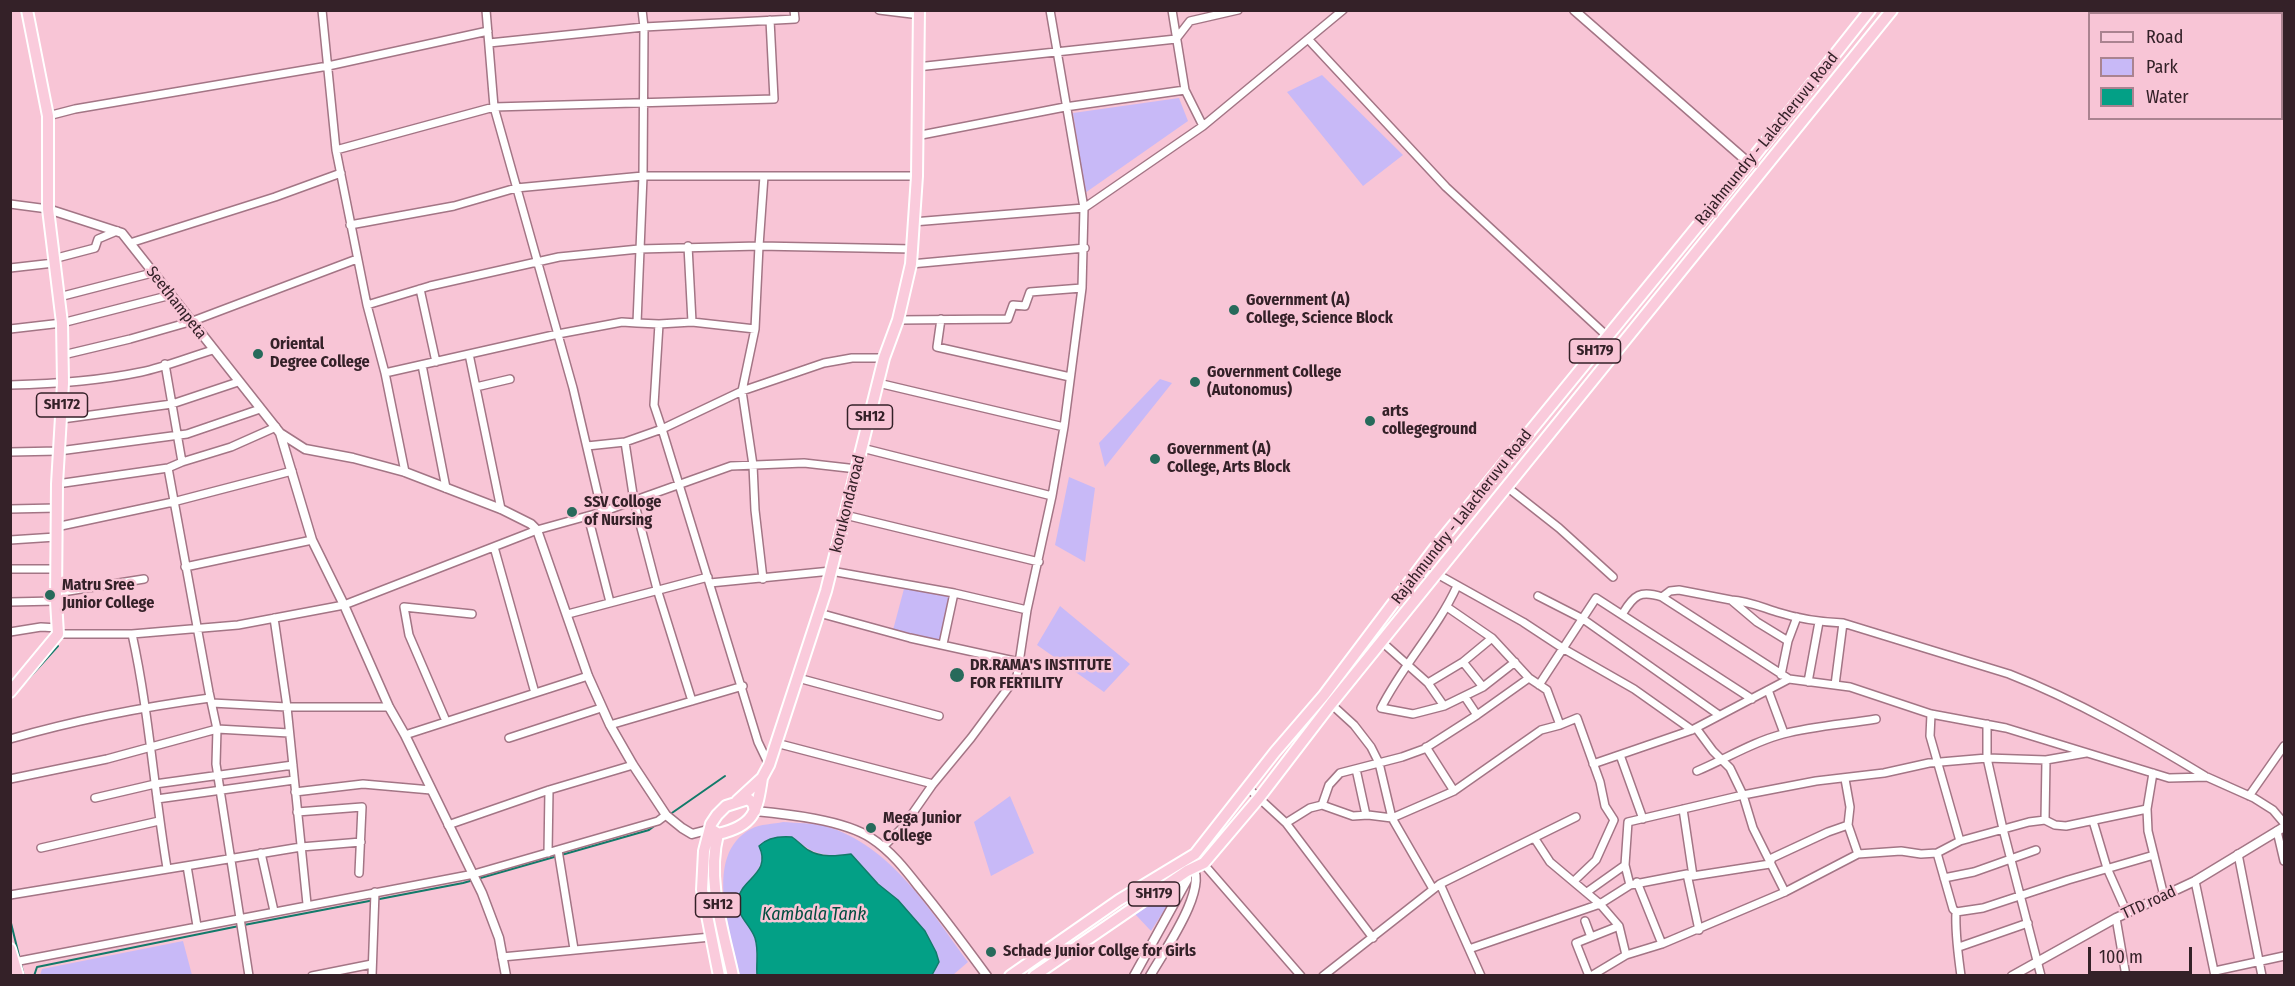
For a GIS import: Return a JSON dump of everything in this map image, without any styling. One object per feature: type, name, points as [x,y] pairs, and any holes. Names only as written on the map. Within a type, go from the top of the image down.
[{"type":"main road","name":"SH172","points":[[27,10],[48,116],[48,209],[62,323],[62,419],[56,532],[58,631]]},
{"type":"main road","name":"Rajahmundry - Lalacheruvu Road","points":[[1011,975],[1119,900],[1191,863],[1248,788],[1324,695],[1449,530],[1749,163],[1870,10]]},
{"type":"main road","name":"SH179","points":[[1382,642],[1892,10]]},
{"type":"main road","name":"korukondaroad","points":[[714,832],[711,824],[717,815],[726,806],[737,801],[762,778],[769,765],[819,613],[884,358],[898,320],[913,249],[920,13]]},
{"type":"main road","points":[[12,687],[58,631]]},
{"type":"main road","points":[[1331,704],[1382,642]]},
{"type":"main road","name":"SH179","points":[[1040,974],[1129,911],[1191,863],[1258,798],[1331,704]]},
{"type":"main road","name":"SH12","points":[[755,812],[762,778]]},
{"type":"main road","points":[[727,975],[711,937],[702,890],[704,850],[714,832],[743,826],[755,812],[753,803],[748,800],[737,801]]},
{"type":"main road","name":"SH12","points":[[714,832],[714,890],[727,975]]},
{"type":"main road","points":[[1119,900],[1129,911]]},
{"type":"main road","points":[[1072,933],[1081,945]]},
{"type":"main road","points":[[10,949],[18,975]]},
{"type":"street","points":[[322,10],[336,150],[357,259],[385,373],[405,472]]},
{"type":"street","points":[[486,10],[494,107],[558,334],[602,512]]},
{"type":"street","points":[[637,323],[643,176],[644,27],[642,10]]},
{"type":"street","points":[[489,43],[644,27],[795,19],[795,10]]},
{"type":"street","points":[[879,10],[920,13]]},
{"type":"street","points":[[883,847],[903,827],[933,784],[1017,676],[1027,610],[1039,562],[1064,427],[1085,248],[1084,208],[1050,10]]},
{"type":"street","points":[[1172,10],[1185,90],[1203,126]]},
{"type":"street","points":[[917,67],[1057,50],[1176,39],[1190,21],[1238,10]]},
{"type":"street","points":[[913,222],[1084,208],[1203,126],[1343,10]]},
{"type":"street","points":[[1574,10],[1749,163]]},
{"type":"street","points":[[336,150],[494,107],[774,99],[770,20]]},
{"type":"street","points":[[48,116],[75,109],[328,66],[488,31]]},
{"type":"street","points":[[1308,39],[1446,187],[1608,336]]},
{"type":"street","points":[[916,136],[1065,106],[1185,90]]},
{"type":"street","points":[[130,243],[275,197],[341,173]]},
{"type":"street","points":[[350,225],[454,206],[516,188],[643,176],[916,176]]},
{"type":"street","points":[[763,579],[755,510],[753,465],[742,391],[755,328],[764,176]]},
{"type":"street","points":[[10,204],[48,209],[119,230]]},
{"type":"street","points":[[10,268],[54,261],[95,248],[98,239],[119,230]]},
{"type":"street","name":"Seethampeta","points":[[119,230],[278,430]]},
{"type":"street","points":[[688,246],[692,322]]},
{"type":"street","points":[[367,305],[420,289],[559,257],[688,246],[913,249]]},
{"type":"street","points":[[911,264],[1085,248]]},
{"type":"street","points":[[63,355],[193,321],[357,259]]},
{"type":"street","points":[[59,297],[152,273]]},
{"type":"street","points":[[898,320],[1008,319],[1013,305],[1025,306],[1030,291],[1082,288]]},
{"type":"street","points":[[420,289],[436,362]]},
{"type":"street","points":[[10,329],[62,323],[171,295]]},
{"type":"street","points":[[941,320],[937,347],[1070,377]]},
{"type":"street","points":[[385,373],[622,322],[659,324],[692,322],[755,328]]},
{"type":"street","points":[[659,324],[654,405],[758,742],[769,765]]},
{"type":"street","points":[[10,385],[63,383],[144,371],[213,350]]},
{"type":"street","points":[[469,354],[501,509]]},
{"type":"street","points":[[587,446],[625,442],[662,429],[742,391],[824,363],[852,358],[884,358]]},
{"type":"street","points":[[165,364],[182,462]]},
{"type":"street","points":[[422,365],[446,488]]},
{"type":"street","points":[[476,387],[510,379]]},
{"type":"street","points":[[62,419],[172,404],[238,382]]},
{"type":"street","points":[[878,383],[1064,427]]},
{"type":"street","points":[[10,452],[59,451],[200,431],[260,409]]},
{"type":"street","points":[[278,430],[305,449],[353,458],[405,472],[501,509],[531,524],[537,530],[601,708],[633,765],[668,816],[682,828],[692,834],[714,832]]},
{"type":"street","points":[[57,484],[168,468],[278,430]]},
{"type":"street","points":[[278,430],[312,540],[344,605],[389,707],[474,874],[499,938],[506,975]]},
{"type":"street","points":[[625,442],[634,501],[657,589],[693,701]]},
{"type":"street","points":[[862,448],[1052,496]]},
{"type":"street","points":[[10,632],[41,627],[58,631],[132,634],[197,629],[238,625],[344,605],[537,530],[602,512],[731,466],[804,463],[857,469]]},
{"type":"street","points":[[168,468],[217,729],[218,775],[249,975]]},
{"type":"street","points":[[10,540],[56,532],[292,471]]},
{"type":"street","points":[[1507,487],[1559,528],[1613,577]]},
{"type":"street","points":[[10,509],[57,508]]},
{"type":"street","points":[[845,515],[1039,562]]},
{"type":"street","points":[[588,516],[610,602]]},
{"type":"street","points":[[185,567],[312,540]]},
{"type":"street","points":[[494,547],[535,693]]},
{"type":"street","points":[[10,569],[56,568]]},
{"type":"street","points":[[568,614],[657,589],[709,580],[763,579],[831,571],[954,593],[1027,610]]},
{"type":"street","points":[[1418,573],[1437,574],[1523,622],[1564,649],[1634,689],[1694,729],[1724,760],[1743,795],[1753,828],[1785,892]]},
{"type":"street","points":[[10,602],[56,597],[144,579]]},
{"type":"street","points":[[1458,586],[1447,607],[1393,682],[1381,708],[1413,714],[1444,706],[1483,687],[1515,662]]},
{"type":"street","points":[[1662,597],[1670,591],[1679,590],[1750,602],[1819,622],[1843,623],[2032,683],[2138,735],[2207,777],[2273,810],[2282,827],[2284,861]]},
{"type":"street","points":[[943,644],[954,593]]},
{"type":"street","points":[[1623,613],[1631,599],[1650,593],[1662,597],[1789,679],[1851,687],[1931,714],[1987,724],[2169,778],[2207,777]]},
{"type":"street","points":[[1538,596],[1583,619],[1719,715]]},
{"type":"street","points":[[1539,685],[1596,598],[1623,613],[1752,699]]},
{"type":"street","points":[[1731,600],[1757,622],[1788,641]]},
{"type":"street","points":[[447,722],[410,635],[404,607],[472,614]]},
{"type":"street","points":[[1447,607],[1492,638],[1528,678],[1546,690],[1560,725]]},
{"type":"street","points":[[819,613],[910,638],[1019,662]]},
{"type":"street","points":[[1781,675],[1788,641],[1797,617]]},
{"type":"street","points":[[274,618],[287,707],[307,904]]},
{"type":"street","points":[[1808,682],[1819,622]]},
{"type":"street","points":[[1835,685],[1843,623]]},
{"type":"street","points":[[132,634],[146,707],[167,868]]},
{"type":"street","points":[[1428,683],[1463,662],[1492,638]]},
{"type":"street","points":[[1382,642],[1428,683],[1444,706]]},
{"type":"street","points":[[1463,662],[1483,687]]},
{"type":"street","points":[[405,735],[588,676]]},
{"type":"street","points":[[798,678],[939,716]]},
{"type":"street","points":[[1322,806],[1329,784],[1340,773],[1426,747],[1477,715],[1528,678]]},
{"type":"street","points":[[1593,764],[1694,729],[1789,679]]},
{"type":"street","points":[[610,725],[742,686]]},
{"type":"street","points":[[1768,690],[1784,733]]},
{"type":"street","points":[[1465,697],[1477,715]]},
{"type":"street","points":[[10,739],[146,707],[211,700],[287,707],[389,707]]},
{"type":"street","points":[[1331,704],[1354,725],[1371,747],[1379,763],[1392,818],[1433,889]]},
{"type":"street","points":[[509,738],[601,708]]},
{"type":"street","points":[[1931,714],[1930,736],[1960,841]]},
{"type":"street","points":[[1286,823],[1310,808],[1322,806],[1353,816],[1392,818],[1454,791],[1541,730],[1577,718],[1605,807],[1614,820],[1596,860],[1574,881]]},
{"type":"street","points":[[1697,771],[1724,760],[1748,746],[1784,733],[1876,719]]},
{"type":"street","points":[[1987,724],[1987,758],[2041,975]]},
{"type":"street","points":[[10,779],[86,764],[217,729],[289,733]]},
{"type":"street","points":[[776,743],[933,784]]},
{"type":"street","points":[[2249,796],[2284,746]]},
{"type":"street","points":[[1426,747],[1454,791]]},
{"type":"street","points":[[1662,944],[1625,865],[1628,822],[1743,795],[1816,781],[1884,773],[1936,762],[1987,758],[2046,760],[2087,753]]},
{"type":"street","points":[[1620,755],[1643,819]]},
{"type":"street","points":[[2045,820],[2046,760]]},
{"type":"street","points":[[95,798],[155,784],[293,765]]},
{"type":"street","points":[[448,825],[549,790],[633,765]]},
{"type":"street","points":[[1356,769],[1366,815]]},
{"type":"street","points":[[2153,773],[2147,809],[2148,831],[2164,896]]},
{"type":"street","points":[[1845,778],[1850,807],[1848,825],[1858,854]]},
{"type":"street","points":[[157,799],[294,780]]},
{"type":"street","points":[[295,792],[363,784],[431,789]]},
{"type":"street","points":[[1248,788],[1286,823],[1373,938]]},
{"type":"street","points":[[548,853],[549,790]]},
{"type":"street","points":[[297,812],[362,807],[359,873]]},
{"type":"street","points":[[1683,808],[1699,930]]},
{"type":"street","points":[[1619,926],[1576,943],[1590,975],[1626,955],[1699,930],[1785,892],[1858,854],[1900,851],[1920,854],[1937,853],[1960,841],[2029,822],[2045,820],[2055,825],[2066,826],[2147,809]]},
{"type":"street","points":[[755,812],[816,820],[848,828],[870,837],[893,855],[944,917],[987,975]]},
{"type":"street","points":[[14,962],[307,904],[474,874],[658,821],[668,816]]},
{"type":"street","points":[[1323,975],[1440,884],[1576,818]]},
{"type":"street","points":[[41,848],[159,820]]},
{"type":"street","points":[[2093,821],[2107,868],[2127,913]]},
{"type":"street","points":[[1770,864],[1772,858],[1848,825]]},
{"type":"street","name":"TTD road","points":[[2012,975],[2116,918],[2195,880],[2282,827]]},
{"type":"street","points":[[1535,839],[1550,861],[1600,904],[1619,926],[1626,955]]},
{"type":"street","points":[[10,895],[261,853],[361,842]]},
{"type":"street","points":[[558,850],[574,949]]},
{"type":"street","points":[[1944,879],[1974,872],[2010,857],[2036,850]]},
{"type":"street","points":[[261,853],[274,911]]},
{"type":"street","points":[[1937,853],[1953,909],[1956,912],[1955,940],[1959,947],[1961,975]]},
{"type":"street","points":[[2238,854],[2262,975]]},
{"type":"street","points":[[1956,912],[1983,908],[2154,855]]},
{"type":"street","points":[[1134,975],[1181,893],[1191,863]]},
{"type":"street","points":[[1150,975],[1194,894],[1196,877],[1191,863]]},
{"type":"street","points":[[1191,863],[1301,975]]},
{"type":"street","points":[[1469,949],[1600,904],[1633,883],[1770,864]]},
{"type":"street","points":[[1587,892],[1625,865]]},
{"type":"street","points":[[187,866],[197,926]]},
{"type":"street","points":[[2195,880],[2215,973],[2284,956]]},
{"type":"street","points":[[1440,884],[1481,975]]},
{"type":"street","points":[[372,975],[375,892]]},
{"type":"street","points":[[2116,918],[2126,975]]},
{"type":"street","points":[[1585,921],[1591,937]]},
{"type":"street","points":[[1959,947],[2028,923]]},
{"type":"street","points":[[502,957],[711,937]]},
{"type":"street","points":[[312,975],[372,964]]},
{"type":"green space","points":[[1322,75],[1403,155],[1363,186],[1287,92]]},
{"type":"green space","points":[[1179,98],[1188,121],[1085,193],[1073,113]]},
{"type":"green space","points":[[1160,379],[1172,383],[1105,467],[1099,443]]},
{"type":"green space","points":[[1069,477],[1095,488],[1085,562],[1055,545]]},
{"type":"green space","points":[[905,585],[950,595],[940,641],[893,630]]},
{"type":"green space","points":[[1060,606],[1130,664],[1104,692],[1037,645]]},
{"type":"green space","points":[[1010,796],[1034,853],[991,876],[974,822]]},
{"type":"green space","points":[[783,822],[825,826],[849,835],[870,848],[907,882],[968,962],[953,975],[932,975],[939,962],[936,952],[925,931],[898,900],[878,884],[851,854],[822,854],[797,840],[763,855],[759,868],[740,894],[739,911],[755,938],[757,975],[740,975],[724,896],[727,857],[736,841],[751,829]]},
{"type":"green space","points":[[1169,891],[1174,895],[1151,931],[1135,914]]},
{"type":"green space","points":[[183,941],[192,975],[40,975],[42,969]]},
{"type":"water","name":"Kambala Tank","points":[[792,837],[808,850],[818,854],[835,856],[851,854],[878,884],[898,900],[925,931],[936,952],[939,962],[932,975],[757,975],[755,938],[739,911],[738,900],[744,886],[759,870],[762,863],[759,846],[774,838]]},
{"type":"waterway","points":[[20,688],[58,646]]},
{"type":"waterway","points":[[669,815],[725,776]]},
{"type":"waterway","points":[[244,925],[463,883],[649,830],[657,824]]},
{"type":"waterway","points":[[10,919],[24,976]]},
{"type":"waterway","points":[[34,976],[37,967],[239,926]]},
{"type":"place","name":"Government (A) College, Science Block","points":[[1234,310]]},
{"type":"place","name":"Oriental Degree College","points":[[258,354]]},
{"type":"place","name":"Government College (Autonomus)","points":[[1195,382]]},
{"type":"place","name":"arts collegeground","points":[[1370,421]]},
{"type":"place","name":"Government (A) College, Arts Block","points":[[1155,459]]},
{"type":"place","name":"SSV Colloge of Nursing","points":[[572,512]]},
{"type":"place","name":"Matru Sree Junior College","points":[[50,595]]},
{"type":"place","name":"DR.RAMA'S INSTITUTE FOR FERTILITY","points":[[957,675]]},
{"type":"place","name":"Mega Junior College","points":[[871,828]]},
{"type":"place","name":"Schade Junior Collge for Girls","points":[[991,952]]}]
